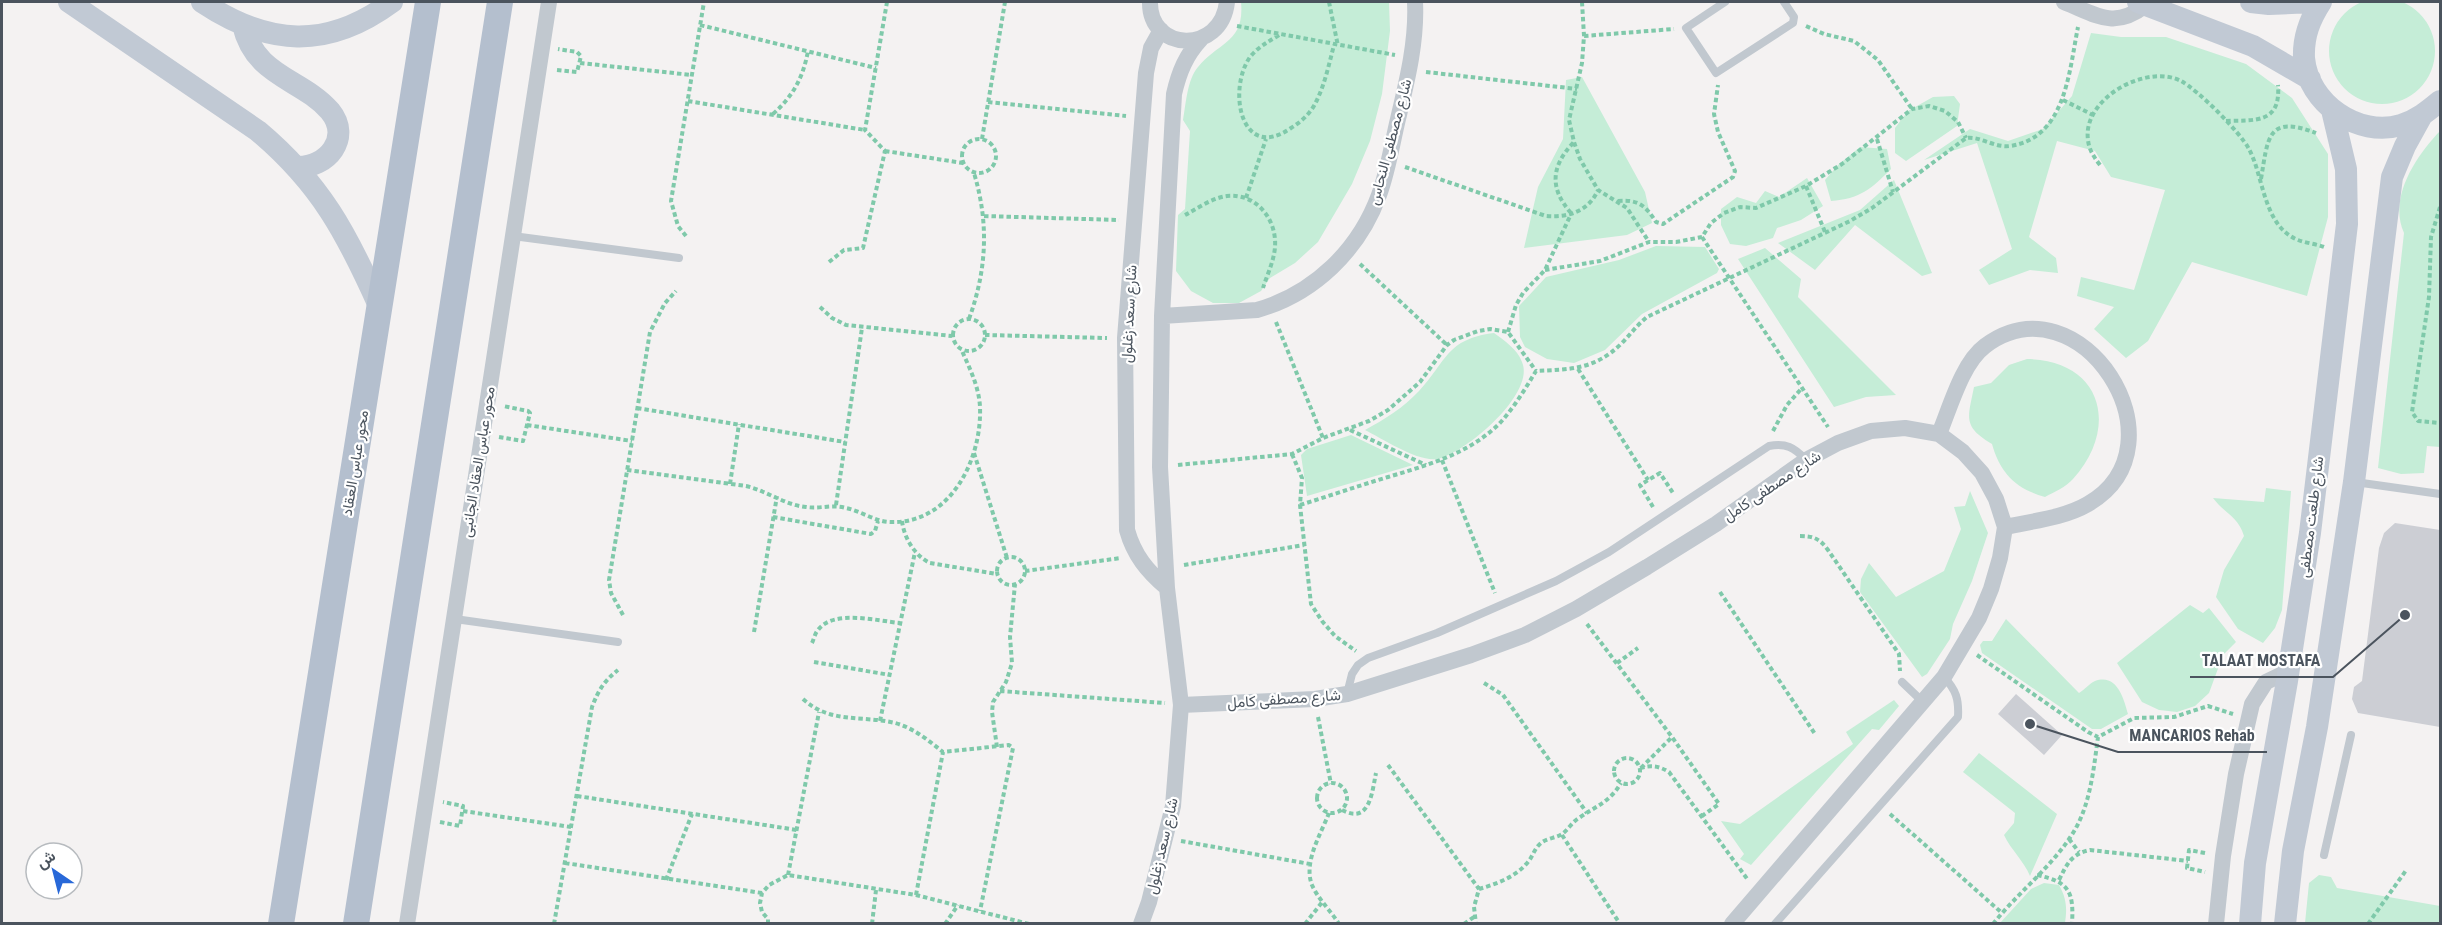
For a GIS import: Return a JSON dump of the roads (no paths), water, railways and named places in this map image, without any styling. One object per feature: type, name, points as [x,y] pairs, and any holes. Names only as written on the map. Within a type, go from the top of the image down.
[{"type":"main road","name":"محور عباس العقاد","points":[[281,924],[428,2]]},
{"type":"main road","points":[[356,924],[500,2]]},
{"type":"street","points":[[69,2],[258,131],[297,167],[330,208],[347,236],[380,308]]},
{"type":"street","points":[[202,2],[243,25],[284,35],[310,36],[327,34],[361,22],[392,2]]},
{"type":"street","name":"محور عباس العقاد الجانبى","points":[[408,924],[549,2]]},
{"type":"street","points":[[1150,2],[1153,20],[1161,30],[1173,38],[1187,41],[1201,39]]},
{"type":"street","name":"شارع سعد زغلول","points":[[1141,924],[1149,902],[1173,806],[1181,705],[1165,568],[1160,467],[1162,316],[1174,94],[1189,52],[1201,39],[1213,33],[1221,23],[1227,2]]},
{"type":"street","name":"شارع مصطفى النحاس","points":[[1162,316],[1263,308],[1299,293],[1324,275],[1347,252],[1366,225],[1375,204],[1387,161],[1410,64],[1415,2]]},
{"type":"street","points":[[2064,2],[2105,19],[2120,19],[2134,14],[2142,3],[2219,31],[2276,58],[2310,79]]},
{"type":"street","points":[[2251,2],[2269,4],[2313,2]]},
{"type":"street","points":[[2321,2],[2311,18],[2305,38],[2304,59],[2310,79],[2319,96],[2332,110],[2353,122],[2375,128],[2399,126],[2421,117],[2440,101]]},
{"type":"street","points":[[243,25],[250,46],[263,62],[325,106],[336,122],[337,141],[326,159],[318,164],[297,167]]},
{"type":"street","name":"شارع سعد زغلول","points":[[1161,30],[1151,48],[1146,73],[1125,338],[1127,530],[1137,556],[1150,574],[1167,588]]},
{"type":"street","name":"شارع طلعت مصطفى","points":[[2250,924],[2255,863],[2289,671],[2310,533],[2348,196],[2342,142],[2332,110]]},
{"type":"street","points":[[2285,924],[2293,850],[2316,727],[2354,482],[2392,177],[2421,117]]},
{"type":"street","points":[[1939,434],[1970,361],[1992,342],[2019,330],[2039,327],[2062,334],[2083,346],[2095,357],[2115,383],[2125,405],[2129,429],[2128,453],[2119,473],[2106,490],[2090,503],[2071,513],[2005,527]]},
{"type":"street","name":"شارع مصطفى كامل","points":[[1181,705],[1315,699],[1347,694],[1525,635],[1576,609],[1716,524],[1806,460],[1838,443],[1871,431],[1905,428],[1939,434],[1963,452],[1982,473],[1996,499],[2005,527],[2000,558],[1979,618],[1944,677],[1732,924]]},
{"type":"street","points":[[2216,924],[2223,856],[2236,774],[2248,720],[2258,692],[2266,682],[2289,671]]},
{"type":"lane","points":[[1725,2],[1686,28],[1716,73],[1793,23],[1794,20],[1784,2]]},
{"type":"lane","points":[[513,236],[679,258]]},
{"type":"lane","points":[[1347,694],[1352,674],[1358,665],[1368,658],[1437,633],[1565,576],[1610,552],[1661,520],[1769,446],[1783,444],[1796,449],[1806,460]]},
{"type":"lane","points":[[2354,482],[2440,494]]},
{"type":"lane","points":[[455,619],[618,642]]},
{"type":"lane","points":[[1775,924],[1958,717],[1959,702],[1954,688],[1944,677]]},
{"type":"lane","points":[[1899,680],[1923,702]]},
{"type":"lane","points":[[2324,855],[2351,735]]},
{"type":"place","name":"TALAAT MOSTAFA","points":[[2405,615]]},
{"type":"place","name":"MANCARIOS Rehab","points":[[2030,724]]}]
